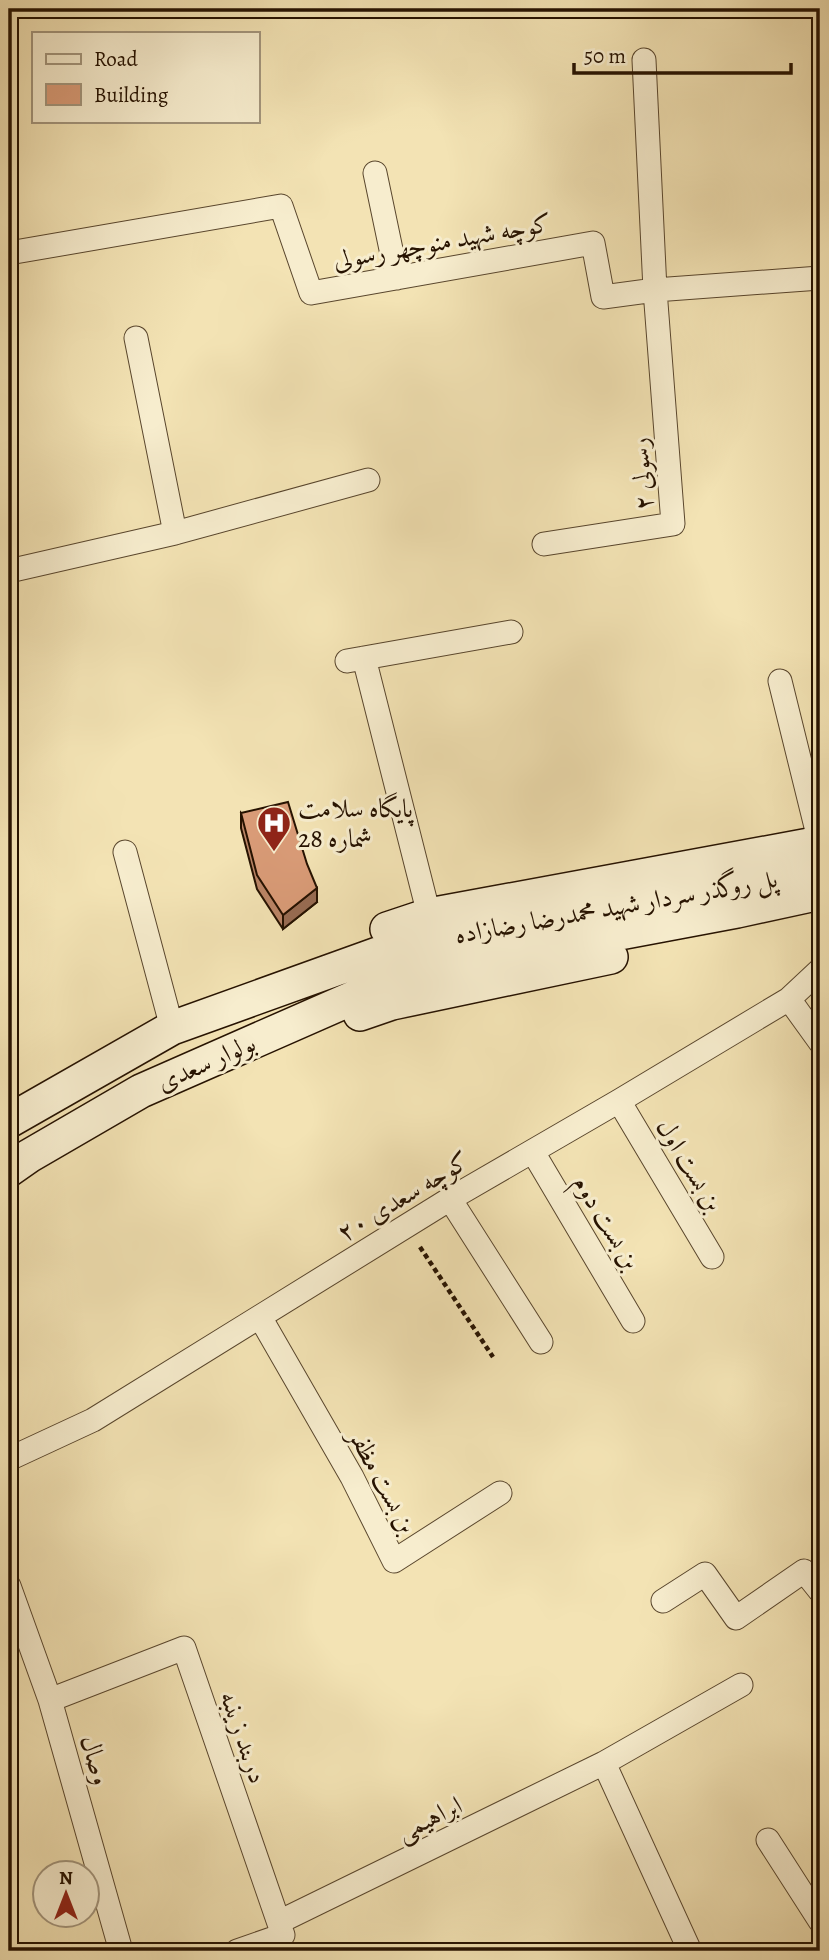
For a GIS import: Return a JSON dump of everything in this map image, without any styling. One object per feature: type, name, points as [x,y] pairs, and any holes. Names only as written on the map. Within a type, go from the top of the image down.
[{"type":"main road","points":[[240,1003],[303,963],[383,930],[429,915],[820,843]]},
{"type":"main road","name":"پل روگذر سردار شهید محمدرضا رضازاده","points":[[411,957],[820,868]]},
{"type":"main road","name":"پل روگذر سردار شهید محمدرضا رضازاده","points":[[411,957],[710,916],[820,893]]},
{"type":"main road","points":[[256,1040],[341,1021],[392,1003],[820,913]]},
{"type":"main road","name":"بولوار سعدی","points":[[9,1121],[172,1028],[303,982],[411,957]]},
{"type":"main road","name":"بولوار سعدی","points":[[19,1163],[141,1091],[256,1040],[411,957]]},
{"type":"main road","points":[[9,1127],[19,1163]]},
{"type":"street","points":[[644,60],[655,290]]},
{"type":"street","points":[[375,173],[397,278]]},
{"type":"street","name":"کوچه شهید منوچهر رسولی","points":[[9,253],[281,206],[311,293],[593,243],[603,297],[655,290],[820,278]]},
{"type":"street","name":"رسولی ۲","points":[[544,544],[673,524],[655,290]]},
{"type":"street","points":[[136,338],[175,533]]},
{"type":"street","points":[[9,570],[175,533],[368,480]]},
{"type":"street","points":[[429,915],[355,659],[511,632]]},
{"type":"street","points":[[780,681],[820,843]]},
{"type":"street","points":[[125,852],[172,1028]]},
{"type":"street","name":"کوچه سعدی ۲۰","points":[[9,1459],[93,1420],[450,1199],[789,999],[820,970]]},
{"type":"street","points":[[789,999],[820,1042]]},
{"type":"street","name":"بن بست اول","points":[[619,1101],[712,1257]]},
{"type":"street","name":"بن بست دوم","points":[[533,1152],[633,1321]]},
{"type":"street","points":[[450,1199],[541,1342]]},
{"type":"street","name":"بن بست مظفر","points":[[260,1317],[352,1477],[394,1561],[500,1493]]},
{"type":"street","points":[[663,1601],[705,1574],[736,1618],[804,1571],[820,1591]]},
{"type":"street","name":"وصال","points":[[9,1586],[50,1700],[121,1951]]},
{"type":"street","name":"دربند زینبه","points":[[50,1700],[184,1648],[279,1922]]},
{"type":"street","name":"ابراهیمی","points":[[279,1922],[604,1763],[741,1685]]},
{"type":"street","points":[[604,1763],[690,1951]]},
{"type":"street","points":[[768,1840],[820,1921]]},
{"type":"street","points":[[237,1951],[282,1935],[279,1922]]},
{"type":"path","points":[[406,1226],[493,1357]]},
{"type":"building","name":"پایگاه سلامت شماره 28","points":[[288,802],[317,888],[283,915],[257,875],[241,813]]},
{"type":"place","name":"پایگاه سلامت شماره 28","points":[[274,853]]}]
